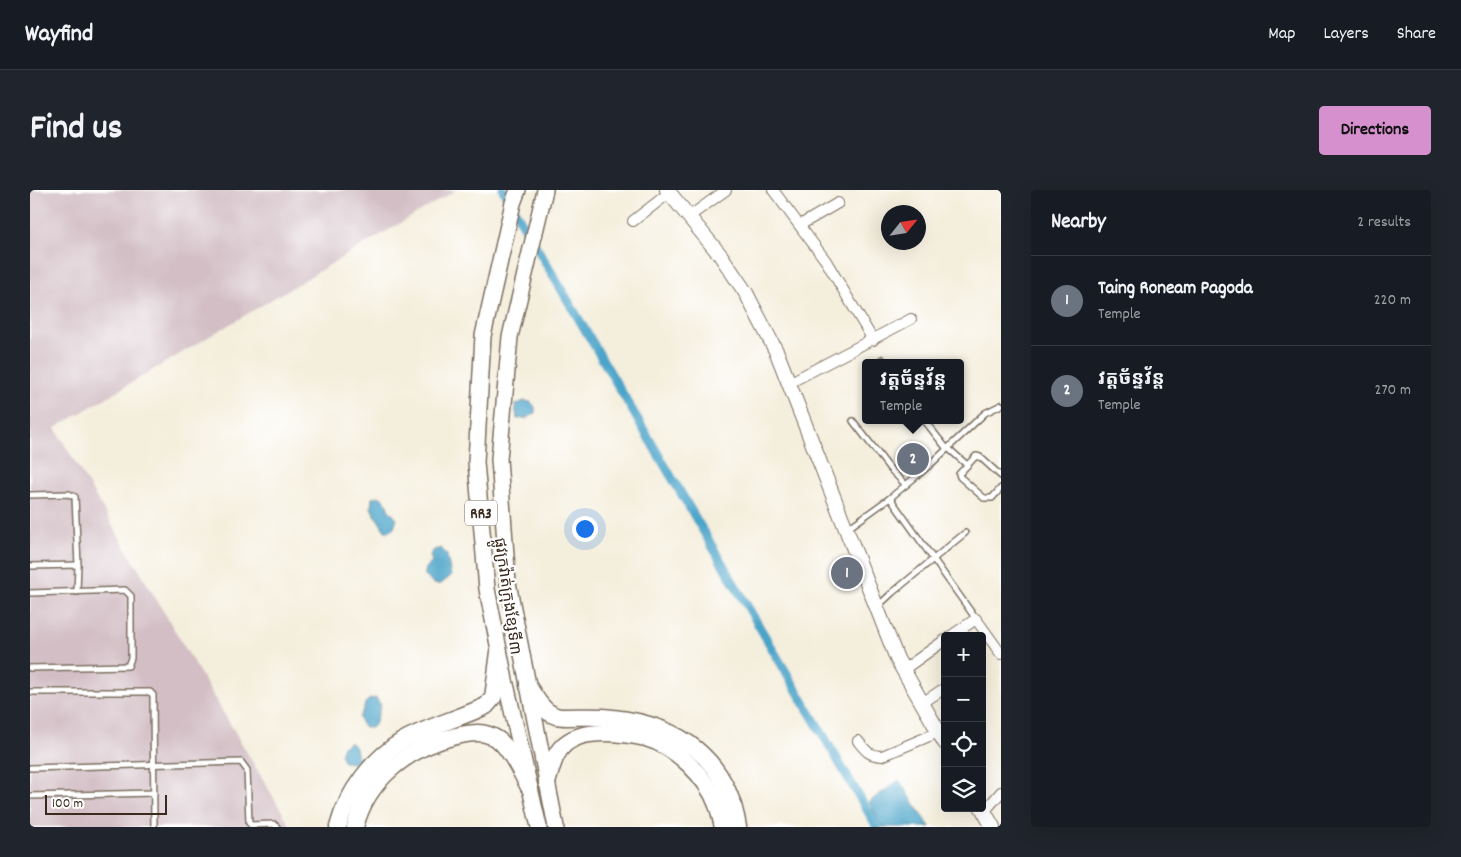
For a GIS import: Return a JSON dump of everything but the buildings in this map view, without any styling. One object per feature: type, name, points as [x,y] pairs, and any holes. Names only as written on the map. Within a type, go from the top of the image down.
[{"type":"highway","points":[[338,827],[347,802],[358,782],[386,754],[404,740],[486,706],[493,698],[500,652]]},
{"type":"highway","points":[[528,686],[546,710],[556,717],[613,718],[647,724],[677,735],[704,754],[725,782],[736,812],[738,827]]},
{"type":"highway","points":[[355,827],[359,814],[371,792],[387,772],[406,756],[450,738],[477,732],[497,739],[504,746],[529,787]]},
{"type":"highway","points":[[547,782],[556,756],[562,746],[573,739],[598,733],[647,738],[664,746],[693,768],[717,804],[722,827]]},
{"type":"main road","name":"ផ្លូវក្រវ៉ាត់ក្រុងខ្សែទី៣","points":[[545,190],[510,337],[499,459],[508,583],[556,827]]},
{"type":"main road","points":[[668,191],[721,256],[746,293],[777,353],[876,608],[903,670],[941,735]]},
{"type":"main road","name":"ផ្លូវក្រវ៉ាត់ក្រុងខ្សែទី៣","points":[[514,203],[483,336],[476,462],[487,589],[539,827]]},
{"type":"main road","points":[[984,812],[993,827]]},
{"type":"street","points":[[690,216],[726,190]]},
{"type":"street","points":[[774,190],[826,261],[873,340]]},
{"type":"street","points":[[633,221],[668,191]]},
{"type":"street","points":[[800,225],[838,203]]},
{"type":"street","points":[[788,383],[911,320]]},
{"type":"street","points":[[957,632],[976,619],[1001,654]]},
{"type":"street","points":[[903,670],[941,643]]},
{"type":"street","points":[[922,703],[941,691]]},
{"type":"street","points":[[858,741],[873,756],[882,756],[941,737]]},
{"type":"street","points":[[986,807],[1001,792]]},
{"type":"lane","points":[[846,529],[906,485],[985,413],[1001,405]]},
{"type":"lane","points":[[852,421],[890,469],[906,485]]},
{"type":"lane","points":[[927,424],[948,448],[967,465]]},
{"type":"lane","points":[[1001,476],[978,456],[975,456],[959,476],[984,498],[992,498],[1001,488]]},
{"type":"lane","points":[[30,494],[69,494],[75,498],[78,565],[77,592]]},
{"type":"lane","points":[[890,498],[976,619]]},
{"type":"lane","points":[[876,608],[933,558],[965,533]]},
{"type":"lane","points":[[30,566],[78,565]]},
{"type":"lane","points":[[30,593],[125,590],[131,596],[131,661],[128,666],[30,668]]},
{"type":"lane","points":[[30,692],[150,692],[153,695],[154,827]]},
{"type":"lane","points":[[30,768],[154,766],[241,762],[248,770],[249,823],[251,825],[274,824],[276,827]]},
{"type":"lane","points":[[30,796],[154,792]]},
{"type":"shaded area","points":[[30,190],[456,190],[55,428],[291,827],[30,827]]},
{"type":"water","points":[[524,401],[531,402],[535,407],[535,413],[527,418],[517,419],[515,405]]},
{"type":"water","points":[[378,496],[384,499],[388,509],[397,519],[394,528],[390,531],[385,531],[371,507],[372,498]]},
{"type":"water","points":[[441,548],[447,555],[451,576],[441,584],[434,584],[425,576],[425,569],[432,562],[430,555],[434,550]]},
{"type":"water","points":[[376,698],[381,705],[375,724],[371,728],[366,727],[362,724],[359,717],[365,703],[370,699]]},
{"type":"water","points":[[350,742],[356,748],[358,759],[354,763],[344,762],[340,754],[343,746]]},
{"type":"water","points":[[899,780],[930,827],[881,827],[869,802]]},
{"type":"waterway","points":[[503,190],[877,827]]},
{"type":"place","name":"វត្តច័ន្ទវ័ន្ត","points":[[913,459]]},
{"type":"place","name":"Taing Roneam Pagoda","points":[[847,573]]}]
